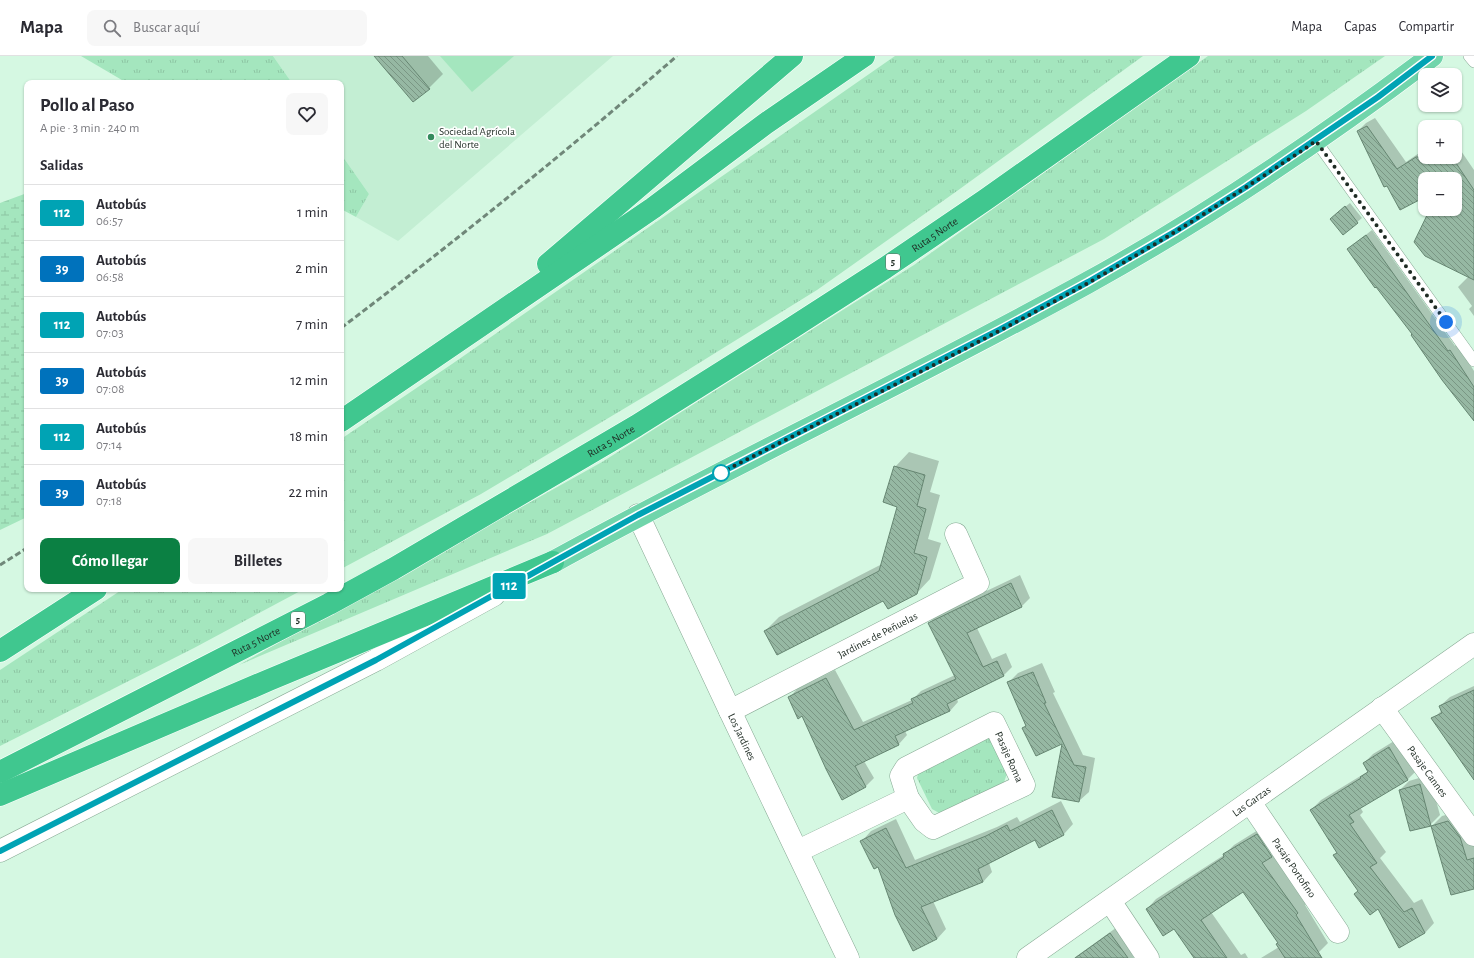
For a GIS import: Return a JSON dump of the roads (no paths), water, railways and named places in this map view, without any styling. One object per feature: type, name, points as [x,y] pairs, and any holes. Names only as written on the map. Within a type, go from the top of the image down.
[{"type":"highway","points":[[464,336],[792,56]]},
{"type":"highway","points":[[344,418],[653,208],[765,124],[864,56]]},
{"type":"highway","name":"Ruta 5 Norte","points":[[0,772],[335,601],[393,569],[636,426],[765,346],[885,268],[985,200],[1189,56]]},
{"type":"highway","points":[[0,795],[269,680],[553,562]]},
{"type":"highway","points":[[0,650],[91,592]]},
{"type":"main road","points":[[553,562],[638,515],[992,334],[1088,282],[1176,231],[1234,195],[1316,141],[1432,56]]},
{"type":"street","name":"Los Jardines","points":[[638,515],[848,958]]},
{"type":"street","name":"Jardines de Peñuelas","points":[[730,711],[978,583],[956,534]]},
{"type":"street","points":[[0,851],[376,660],[553,562]]},
{"type":"street","name":"Las Garzas","points":[[1028,958],[1474,644]]},
{"type":"street","name":"Pasaje Cannes","points":[[1382,708],[1474,835]]},
{"type":"street","name":"Pasaje Roma","points":[[994,723],[1024,785],[933,828],[924,821],[908,798],[902,776],[906,768],[994,723]]},
{"type":"street","points":[[798,851],[908,798]]},
{"type":"street","name":"Pasaje Portofino","points":[[1250,802],[1338,932]]},
{"type":"street","points":[[1110,901],[1148,958]]},
{"type":"lane","points":[[1469,56],[1474,62]]},
{"type":"lane","points":[[1316,141],[1474,361]]},
{"type":"railway","points":[[344,326],[511,195],[677,56]]},
{"type":"railway","points":[[0,565],[24,550]]},
{"type":"place","name":"Sociedad Agrícola del Norte","points":[[431,137]]}]
